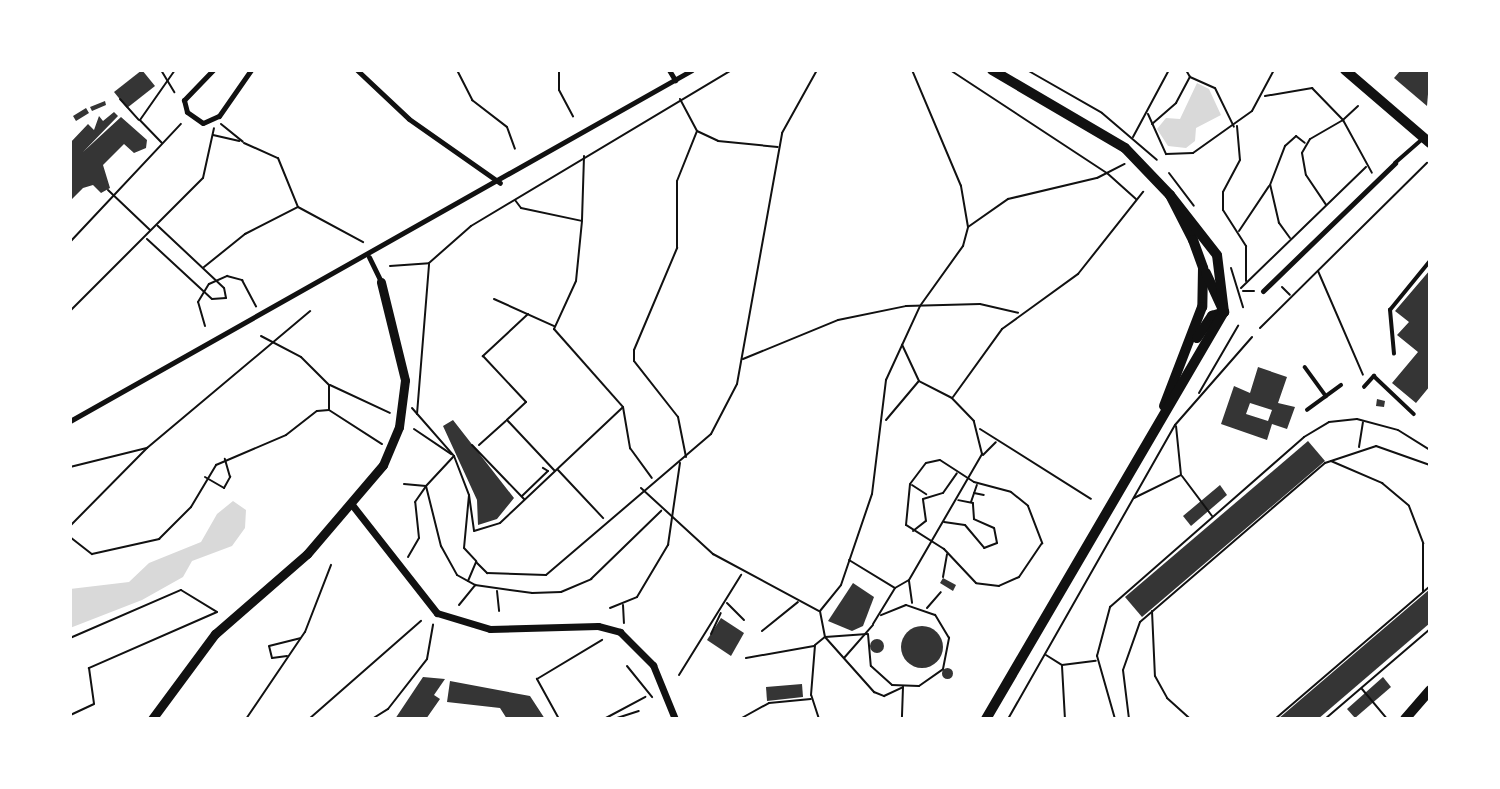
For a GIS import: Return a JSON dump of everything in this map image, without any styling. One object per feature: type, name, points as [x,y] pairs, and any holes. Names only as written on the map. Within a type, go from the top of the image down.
[{"type":"main road","points":[[986,719],[1163,410],[1224,312],[1217,256],[1149,169],[1092,125],[992,70]]},
{"type":"main road","points":[[1345,70],[1428,138]]},
{"type":"main road","points":[[1170,195],[1224,312]]},
{"type":"main road","points":[[1163,410],[1202,307],[1200,258]]},
{"type":"main road","points":[[1182,361],[1212,316],[1224,312]]},
{"type":"main road","points":[[1405,719],[1430,690]]},
{"type":"street","points":[[213,70],[184,100],[197,121],[215,120],[251,70]]},
{"type":"street","points":[[357,70],[419,127],[500,183]]},
{"type":"street","points":[[669,70],[675,80]]},
{"type":"street","points":[[70,421],[369,257],[692,70]]},
{"type":"street","points":[[1263,291],[1395,163]]},
{"type":"street","points":[[152,719],[215,634],[353,506],[391,449],[402,412],[403,351],[381,282],[369,257]]},
{"type":"street","points":[[353,506],[395,566],[429,607],[453,621],[490,629],[598,626],[620,632],[653,665],[675,719]]},
{"type":"lane","points":[[1395,163],[1428,138]]},
{"type":"lane","points":[[1394,354],[1390,310],[1430,261]]},
{"type":"lane","points":[[1305,367],[1326,396]]},
{"type":"lane","points":[[1366,386],[1374,376],[1414,414]]},
{"type":"lane","points":[[1307,411],[1341,386]]},
{"type":"path","points":[[161,70],[165,84],[174,92]]},
{"type":"path","points":[[140,120],[175,70]]},
{"type":"path","points":[[457,70],[472,100],[507,127],[515,149]]},
{"type":"path","points":[[559,70],[559,90],[573,117]]},
{"type":"path","points":[[390,266],[429,263],[514,199],[680,98],[732,70]]},
{"type":"path","points":[[469,495],[464,548],[476,562],[487,573],[546,575],[652,478],[680,463],[711,433],[742,359],[779,146],[817,70]]},
{"type":"path","points":[[873,624],[890,609],[911,605],[926,609],[945,628],[948,655],[929,682],[903,687],[884,696],[874,692],[825,637],[820,611],[841,584],[874,484],[884,423],[886,380],[920,306],[963,246],[968,228],[961,186],[912,70]]},
{"type":"path","points":[[950,70],[1107,173],[1136,200]]},
{"type":"path","points":[[1027,70],[1132,138],[1157,160]]},
{"type":"path","points":[[1132,138],[1148,114],[1169,70]]},
{"type":"path","points":[[1186,70],[1190,77],[1215,88],[1236,126],[1240,160],[1223,192],[1223,210],[1239,231],[1246,282]]},
{"type":"path","points":[[1166,163],[1170,157],[1193,153],[1236,126],[1265,96],[1274,70]]},
{"type":"path","points":[[1151,124],[1175,103],[1190,77]]},
{"type":"path","points":[[1263,291],[1241,289],[1366,167],[1343,120],[1312,88],[1265,96]]},
{"type":"path","points":[[680,98],[697,131],[733,146],[779,146]]},
{"type":"path","points":[[120,99],[163,144]]},
{"type":"path","points":[[1306,144],[1343,120],[1358,106]]},
{"type":"path","points":[[1148,114],[1170,157]]},
{"type":"path","points":[[70,311],[158,226],[208,172],[215,120],[243,142]]},
{"type":"path","points":[[70,242],[181,124]]},
{"type":"path","points":[[686,458],[678,417],[634,361],[634,349],[677,248],[677,181],[697,131]]},
{"type":"path","points":[[212,135],[243,142],[278,158],[299,207],[363,242]]},
{"type":"path","points":[[1239,231],[1270,185],[1285,146],[1296,136],[1306,144]]},
{"type":"path","points":[[1306,144],[1304,168],[1326,205]]},
{"type":"path","points":[[554,326],[576,281],[582,221],[584,155]]},
{"type":"path","points":[[1259,328],[1427,163]]},
{"type":"path","points":[[968,228],[988,207],[1008,199],[1107,173],[1125,164]]},
{"type":"path","points":[[1270,185],[1279,223],[1291,239]]},
{"type":"path","points":[[108,190],[152,232]]},
{"type":"path","points":[[952,398],[1018,313],[1079,274],[1143,192]]},
{"type":"path","points":[[514,199],[521,208],[582,221]]},
{"type":"path","points":[[203,268],[252,230],[299,207]]},
{"type":"path","points":[[146,238],[205,294],[224,300],[217,281],[158,226]]},
{"type":"path","points":[[429,263],[416,413],[454,456],[469,495],[474,531],[499,523],[548,471],[542,468]]},
{"type":"path","points":[[1318,270],[1366,386]]},
{"type":"path","points":[[205,326],[198,310],[205,294],[217,281],[239,277],[263,315]]},
{"type":"path","points":[[494,299],[554,326],[622,407],[630,448],[652,478]]},
{"type":"path","points":[[742,359],[838,320],[920,306],[980,304],[1018,313]]},
{"type":"path","points":[[70,526],[147,448],[310,311]]},
{"type":"path","points":[[472,445],[507,420],[526,402],[483,356],[528,314]]},
{"type":"path","points":[[1197,397],[1238,326]]},
{"type":"path","points":[[261,336],[271,345],[301,357],[329,385],[390,413]]},
{"type":"path","points":[[1008,719],[1175,425],[1251,337]]},
{"type":"path","points":[[902,344],[919,381],[952,398],[979,429],[996,443],[1091,499]]},
{"type":"path","points":[[884,423],[919,381]]},
{"type":"path","points":[[329,385],[329,410]]},
{"type":"path","points":[[523,498],[622,407]]},
{"type":"path","points":[[329,410],[391,449]]},
{"type":"path","points":[[70,537],[92,554],[159,539],[191,507],[204,477],[225,458],[329,410]]},
{"type":"path","points":[[507,420],[603,518]]},
{"type":"path","points":[[1359,448],[1363,420]]},
{"type":"path","points":[[1115,719],[1098,661],[1102,622],[1115,599],[1212,516],[1320,425],[1363,420],[1398,430],[1430,450]]},
{"type":"path","points":[[1175,425],[1181,475],[1212,516]]},
{"type":"path","points":[[414,429],[454,456]]},
{"type":"path","points":[[512,432],[515,429]]},
{"type":"path","points":[[979,429],[982,455]]},
{"type":"path","points":[[471,437],[500,473],[503,481],[523,498]]},
{"type":"path","points":[[844,658],[868,634],[895,588],[909,580],[982,455],[996,443]]},
{"type":"path","points":[[524,449],[530,444]]},
{"type":"path","points":[[70,467],[147,448]]},
{"type":"path","points":[[1129,719],[1124,662],[1137,628],[1152,610],[1329,460],[1359,448],[1394,448],[1430,465]]},
{"type":"path","points":[[395,566],[412,554],[419,538],[415,502],[454,456],[460,455]]},
{"type":"path","points":[[204,477],[224,488],[230,477],[225,458]]},
{"type":"path","points":[[540,463],[544,459]]},
{"type":"path","points":[[933,460],[958,472],[978,484],[1009,490],[1025,503],[1041,537],[1039,555],[1019,577],[992,587],[970,580],[948,553],[912,531],[903,513],[910,484],[933,460]]},
{"type":"path","points":[[1329,460],[1382,483],[1409,506],[1423,543],[1423,593]]},
{"type":"path","points":[[610,608],[623,604],[643,590],[675,524],[680,463]]},
{"type":"path","points":[[910,484],[926,495],[943,493],[958,472]]},
{"type":"path","points":[[1134,498],[1181,475]]},
{"type":"path","points":[[404,484],[426,486]]},
{"type":"path","points":[[944,522],[965,525],[982,547],[994,546],[997,532],[974,519],[971,502],[978,484]]},
{"type":"path","points":[[426,486],[440,546],[468,581],[497,589],[561,592],[591,579],[661,511]]},
{"type":"path","points":[[641,488],[675,524],[742,573],[820,611]]},
{"type":"path","points":[[973,493],[984,495]]},
{"type":"path","points":[[912,531],[926,523],[920,508],[926,495]]},
{"type":"path","points":[[957,500],[971,502]]},
{"type":"path","points":[[943,577],[948,553]]},
{"type":"path","points":[[848,559],[895,588]]},
{"type":"path","points":[[468,581],[476,562]]},
{"type":"path","points":[[246,719],[301,638],[331,565]]},
{"type":"path","points":[[679,675],[720,613],[742,573]]},
{"type":"path","points":[[909,580],[911,605]]},
{"type":"path","points":[[458,605],[475,585]]},
{"type":"path","points":[[1275,719],[1430,586]]},
{"type":"path","points":[[497,589],[499,611]]},
{"type":"path","points":[[70,638],[181,590],[217,612],[89,668],[94,704],[70,715]]},
{"type":"path","points":[[926,609],[941,592]]},
{"type":"path","points":[[762,631],[799,601]]},
{"type":"path","points":[[726,603],[744,620]]},
{"type":"path","points":[[623,604],[624,623]]},
{"type":"path","points":[[1152,610],[1155,676],[1167,698],[1190,719]]},
{"type":"path","points":[[711,634],[720,613]]},
{"type":"path","points":[[309,719],[421,621]]},
{"type":"path","points":[[372,719],[388,709],[427,659],[433,625]]},
{"type":"path","points":[[1325,719],[1430,629]]},
{"type":"path","points":[[868,634],[874,671],[903,687]]},
{"type":"path","points":[[746,658],[815,645],[825,637],[868,634]]},
{"type":"path","points":[[288,656],[272,658],[269,646],[301,638]]},
{"type":"path","points":[[559,719],[537,679],[607,641]]},
{"type":"path","points":[[815,645],[812,698],[818,719]]},
{"type":"path","points":[[1045,654],[1062,665],[1098,661]]},
{"type":"path","points":[[1062,665],[1065,719]]},
{"type":"path","points":[[627,666],[652,697]]},
{"type":"path","points":[[902,719],[903,687]]},
{"type":"path","points":[[1361,689],[1385,718]]},
{"type":"path","points":[[604,719],[645,697]]},
{"type":"path","points":[[740,719],[769,703],[812,698]]},
{"type":"path","points":[[614,719],[639,711]]},
{"type":"path","points":[[861,719],[874,719]]},
{"type":"shaded area","points":[[1197,83],[1209,89],[1221,115],[1196,128],[1195,141],[1186,148],[1168,146],[1157,129],[1166,118],[1180,119]]},
{"type":"shaded area","points":[[233,501],[246,510],[245,528],[232,546],[192,561],[183,577],[142,600],[70,628],[70,589],[129,582],[149,563],[201,542],[217,514]]},
{"type":"building","points":[[142,70],[155,86],[127,108],[114,92]]},
{"type":"building","points":[[1401,70],[1430,70],[1427,106],[1394,78]]},
{"type":"building","points":[[105,101],[106,105],[92,111],[90,107]]},
{"type":"building","points":[[86,108],[89,113],[76,121],[73,116]]},
{"type":"building","points":[[114,112],[118,116],[83,152],[121,117],[147,140],[146,148],[134,153],[124,144],[103,165],[110,188],[101,193],[93,185],[83,188],[70,201],[70,143],[88,124],[94,130],[99,116],[103,121]]},
{"type":"building","points":[[1430,270],[1430,386],[1416,403],[1392,383],[1418,352],[1397,335],[1409,322],[1395,311]]},
{"type":"building","points":[[1258,367],[1287,377],[1278,403],[1295,407],[1287,429],[1272,424],[1267,440],[1221,424],[1234,386],[1250,393]],"holes":[[[1250,403],[1272,410],[1268,421],[1246,414]]]},
{"type":"building","points":[[1377,399],[1385,401],[1384,407],[1376,406]]},
{"type":"building","points":[[453,420],[514,498],[497,519],[478,525],[477,500],[443,426]]},
{"type":"building","points":[[1308,441],[1325,461],[1142,617],[1125,597]]},
{"type":"building","points":[[1220,485],[1227,495],[1191,526],[1183,516]]},
{"type":"building","points":[[943,578],[956,585],[953,591],[940,583]]},
{"type":"building","points":[[853,583],[874,597],[863,626],[852,631],[828,621]]},
{"type":"building","points":[[1430,589],[1430,623],[1318,719],[1278,719]]},
{"type":"building","points":[[721,618],[744,633],[731,656],[707,640]]},
{"type":"building","points":[[922,626],[937,632],[943,647],[937,662],[922,668],[907,662],[901,647],[907,632]]},
{"type":"building","points":[[877,639],[882,641],[882,651],[877,653],[872,651],[870,646],[872,641]]},
{"type":"building","points":[[947,668],[951,669],[951,677],[947,678],[943,677],[942,673],[943,669]]},
{"type":"building","points":[[423,677],[445,679],[434,695],[440,699],[426,719],[395,719]]},
{"type":"building","points":[[1383,677],[1391,687],[1355,718],[1347,709]]},
{"type":"building","points":[[450,681],[530,696],[545,719],[507,719],[500,708],[447,702]]},
{"type":"building","points":[[802,684],[803,697],[767,701],[766,687]]}]
